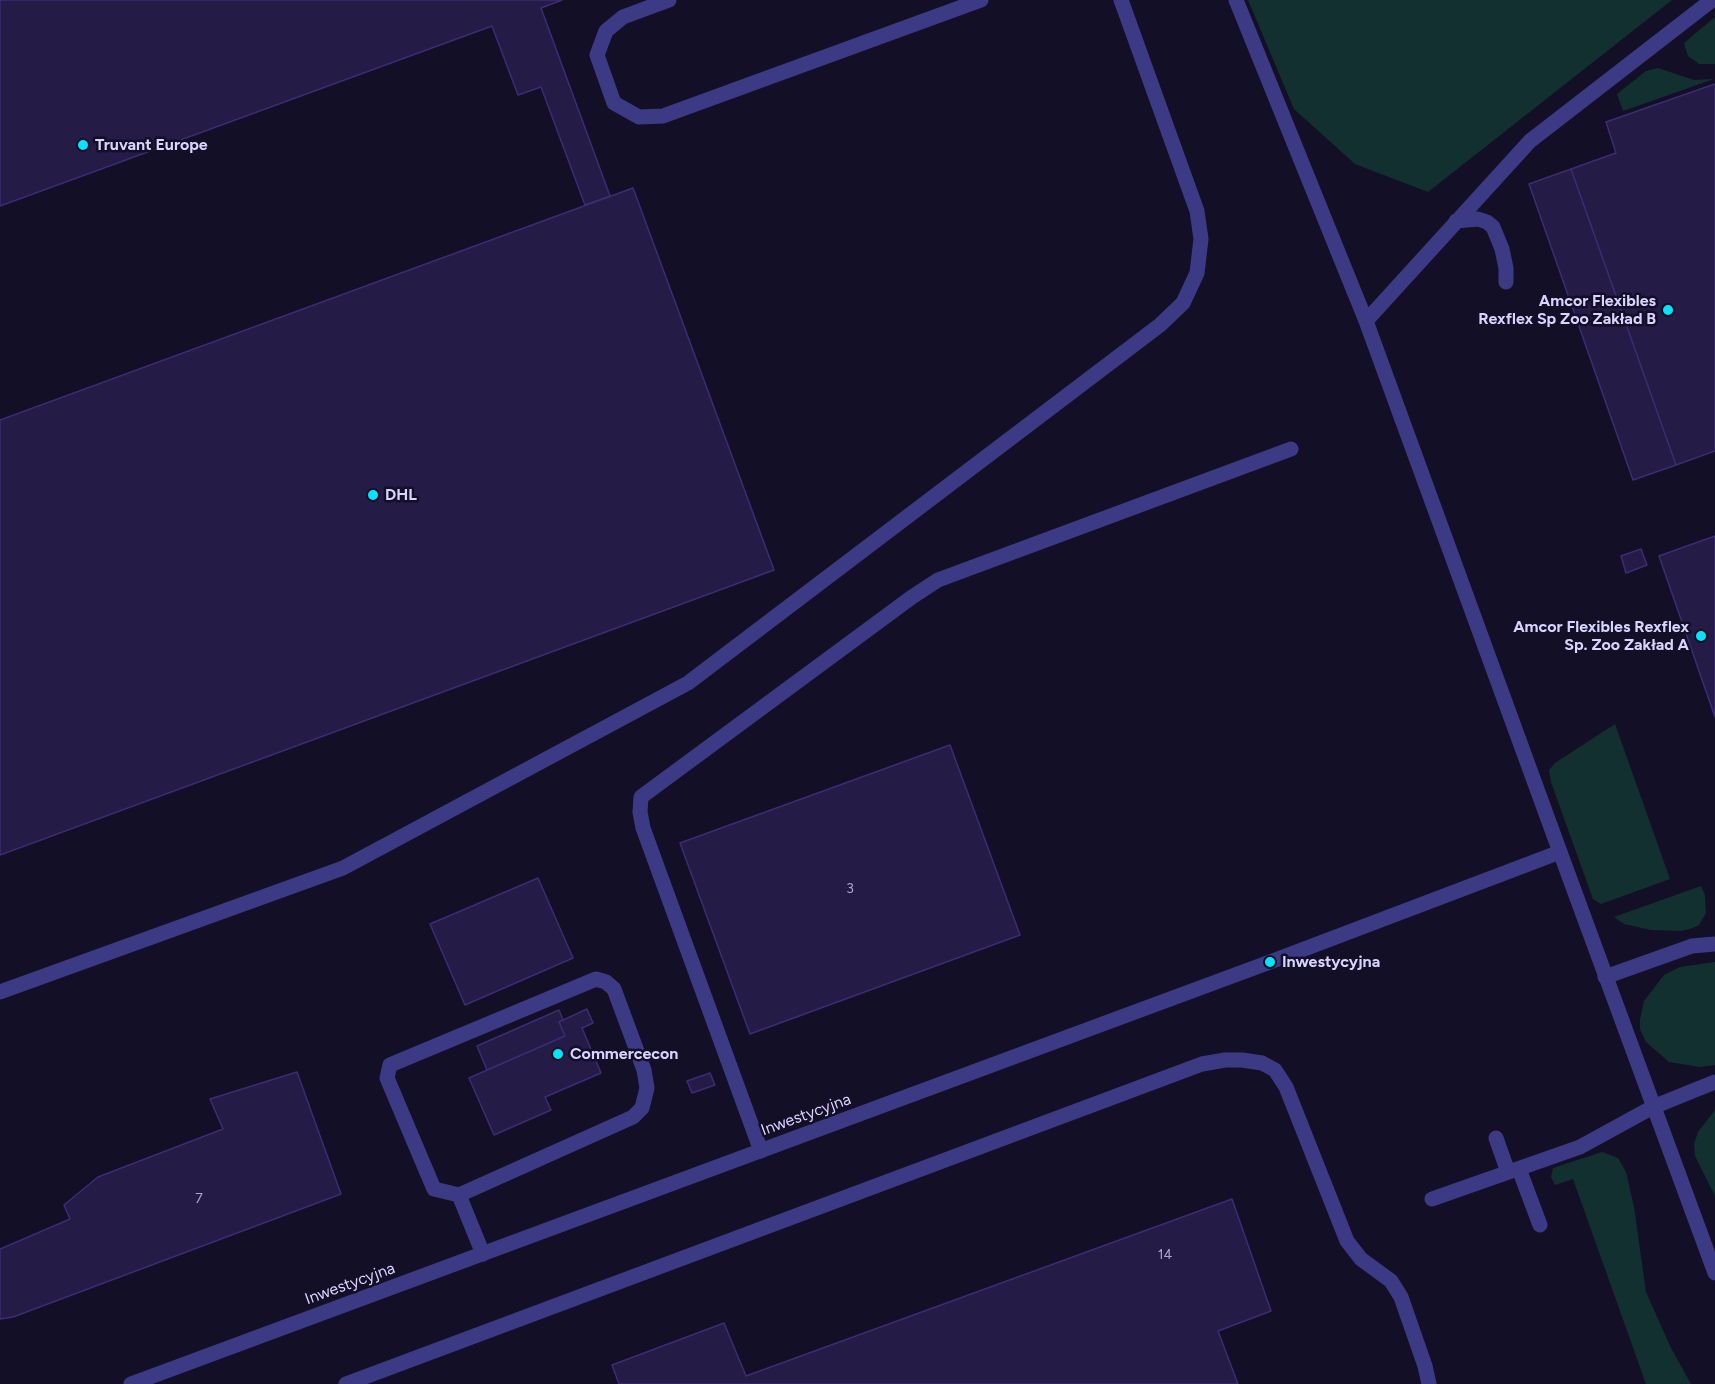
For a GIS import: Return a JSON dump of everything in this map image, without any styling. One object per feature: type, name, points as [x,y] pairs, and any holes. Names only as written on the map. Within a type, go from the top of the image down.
[{"type":"street","points":[[669,0],[623,17],[606,31],[597,55],[614,102],[639,117],[663,116],[981,0]]},
{"type":"street","points":[[0,992],[343,868],[688,683],[1160,325],[1183,303],[1188,293],[1197,273],[1202,239],[1197,211],[1121,0]]},
{"type":"street","points":[[1236,0],[1366,321],[1715,1272]]},
{"type":"street","points":[[1366,321],[1530,141],[1712,0]]},
{"type":"street","points":[[1456,221],[1478,219],[1493,227],[1502,249],[1506,282]]},
{"type":"street","points":[[761,1151],[643,828],[640,812],[641,797],[938,580],[1291,449]]},
{"type":"street","name":"Inwestycyjna","points":[[130,1384],[1259,966],[1560,852]]},
{"type":"street","points":[[1605,977],[1692,946],[1715,944]]},
{"type":"street","points":[[596,979],[606,982],[614,989],[645,1070],[647,1088],[642,1108],[633,1117],[459,1195],[434,1189],[387,1078],[390,1065],[596,979]]},
{"type":"street","points":[[346,1384],[1191,1069],[1225,1060],[1242,1060],[1262,1063],[1275,1070],[1286,1087],[1347,1241],[1361,1259],[1390,1281],[1401,1297],[1429,1384]]},
{"type":"street","points":[[1432,1199],[1581,1147],[1653,1107],[1715,1082]]},
{"type":"street","points":[[1496,1138],[1540,1225]]},
{"type":"street","points":[[459,1195],[483,1254]]},
{"type":"green space","points":[[1248,0],[1672,0],[1428,192],[1355,164],[1294,109]]},
{"type":"green space","points":[[1715,17],[1715,64],[1699,64],[1688,56],[1684,43]]},
{"type":"green space","points":[[1658,68],[1694,80],[1714,79],[1623,111],[1617,94],[1646,71]]},
{"type":"green space","points":[[1615,724],[1670,879],[1601,904],[1593,899],[1551,782],[1549,770],[1555,763]]},
{"type":"green space","points":[[1701,886],[1705,895],[1706,913],[1699,925],[1693,928],[1681,931],[1651,930],[1624,924],[1614,917]]},
{"type":"green space","points":[[1715,962],[1715,1065],[1700,1067],[1669,1062],[1646,1042],[1640,1029],[1644,1001],[1664,975],[1680,967]]},
{"type":"green space","points":[[1715,1110],[1715,1196],[1695,1156],[1694,1144],[1698,1132]]},
{"type":"green space","points":[[1602,1152],[1618,1158],[1626,1172],[1634,1207],[1646,1292],[1670,1346],[1691,1384],[1646,1384],[1573,1179],[1555,1185],[1551,1177],[1553,1168]]},
{"type":"building","name":"Truvant Europe","points":[[0,0],[562,0],[541,8],[610,196],[585,205],[541,87],[518,95],[492,26],[0,206]]},
{"type":"building","name":"Amcor Flexibles Rexflex Sp Zoo Zakład B","points":[[1715,84],[1715,451],[1676,465],[1571,169],[1616,153],[1606,122]]},
{"type":"building","points":[[1571,169],[1676,465],[1633,480],[1529,184]]},
{"type":"building","name":"DHL","points":[[633,188],[774,570],[0,855],[0,420]]},
{"type":"building","name":"Amcor Flexibles Rexflex Sp. Zoo Zakład A","points":[[1715,536],[1715,717],[1659,556]]},
{"type":"building","points":[[1641,549],[1647,565],[1626,573],[1621,556]]},
{"type":"building","points":[[950,745],[1020,935],[750,1034],[680,843]]},
{"type":"building","points":[[538,878],[573,958],[465,1005],[430,924]]},
{"type":"building","name":"Commercecon","points":[[587,1009],[593,1023],[582,1028],[601,1073],[545,1097],[551,1110],[494,1135],[469,1078],[565,1036],[559,1022]]},
{"type":"building","points":[[559,1010],[563,1020],[559,1022],[565,1036],[487,1070],[477,1046]]},
{"type":"building","points":[[297,1072],[341,1194],[13,1317],[0,1319],[0,1249],[70,1219],[64,1205],[98,1177],[223,1129],[210,1099]]},
{"type":"building","points":[[710,1073],[715,1085],[692,1093],[687,1081]]},
{"type":"building","points":[[1232,1199],[1271,1311],[1218,1331],[1238,1384],[619,1384],[612,1365],[724,1323],[746,1376]]},
{"type":"place","name":"Truvant Europe","points":[[83,145]]},
{"type":"place","name":"Amcor Flexibles Rexflex Sp Zoo Zakład B","points":[[1668,310]]},
{"type":"place","name":"DHL","points":[[373,495]]},
{"type":"place","name":"Amcor Flexibles Rexflex Sp. Zoo Zakład A","points":[[1701,636]]},
{"type":"place","name":"Inwestycyjna","points":[[1270,962]]},
{"type":"place","name":"Commercecon","points":[[558,1054]]}]
